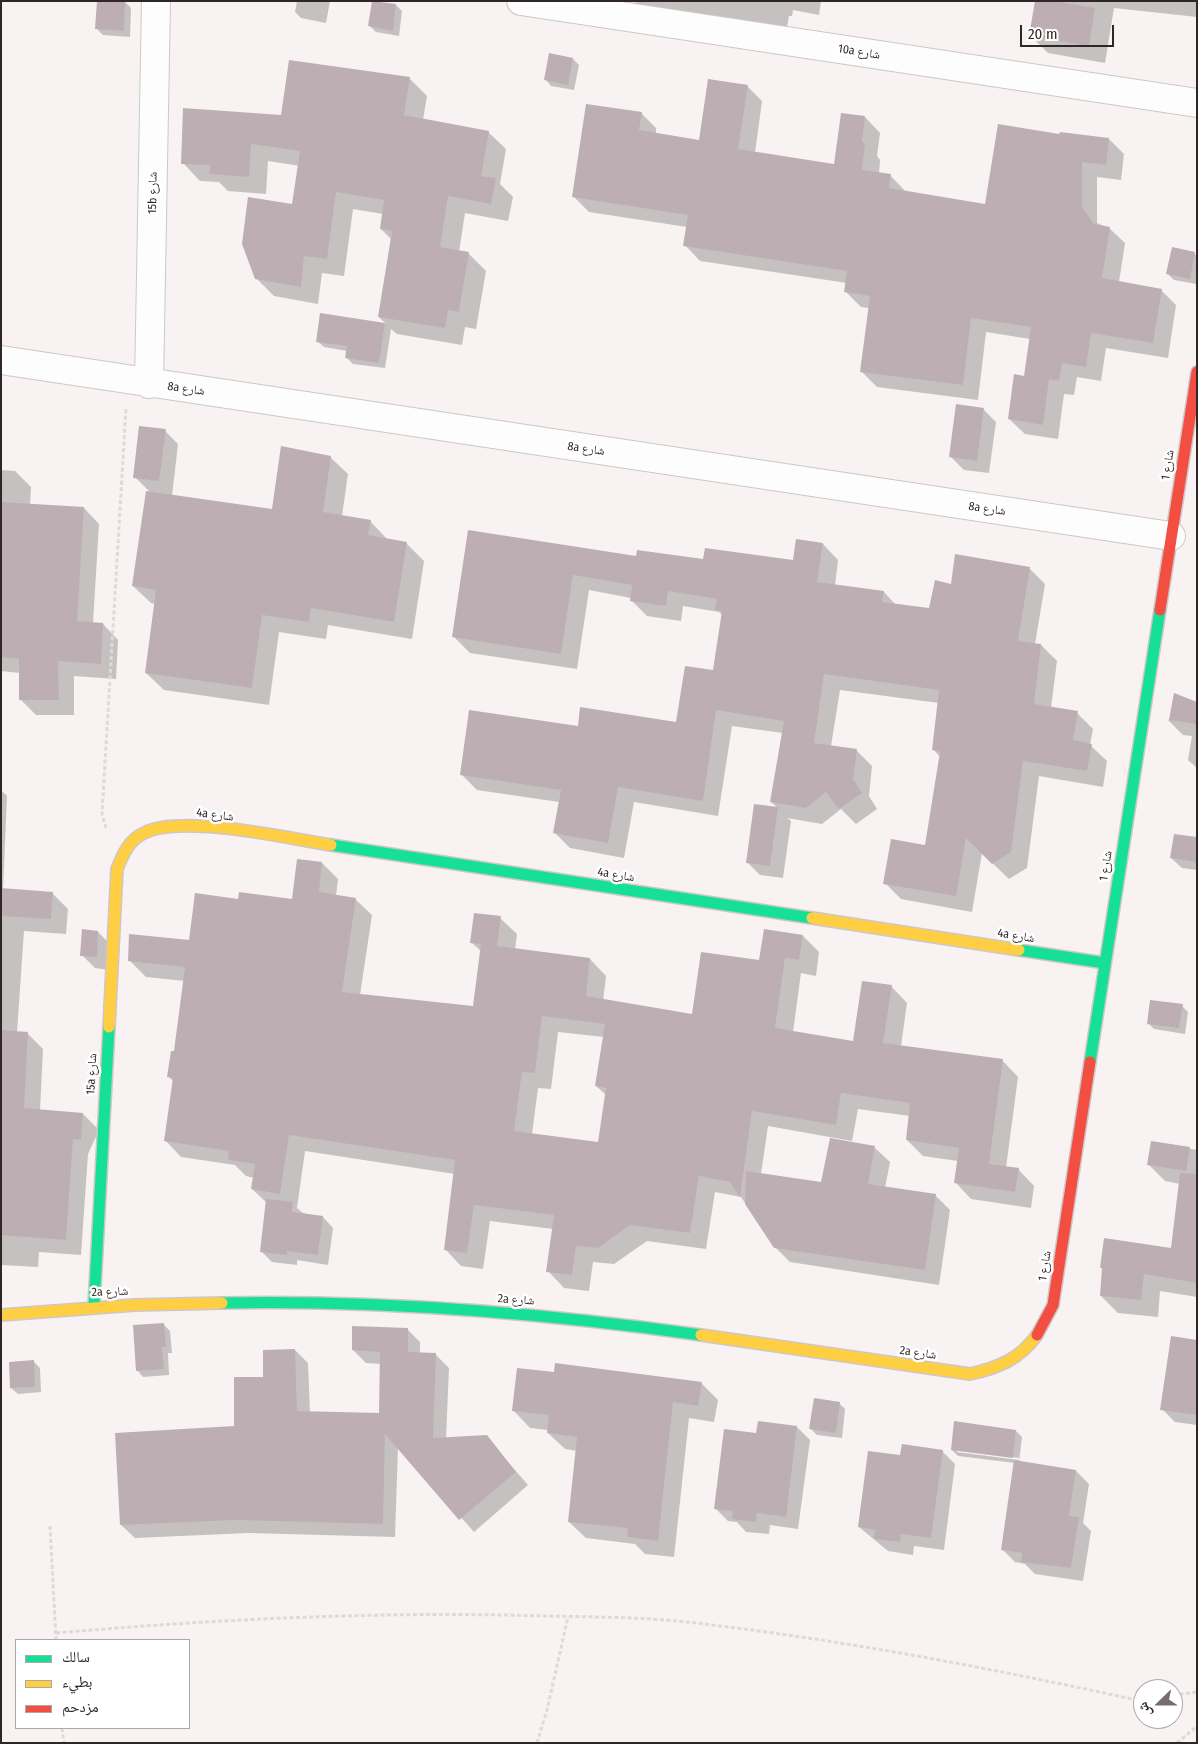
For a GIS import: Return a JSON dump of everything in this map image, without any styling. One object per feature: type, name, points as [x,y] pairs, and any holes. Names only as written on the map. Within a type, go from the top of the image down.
[{"type":"street","name":"15b شارع","points":[[138,382],[156,1]]},
{"type":"street","name":"10a شارع","points":[[521,1],[1197,103]]},
{"type":"street","name":"8a شارع","points":[[1,360],[1172,536]]},
{"type":"street","name":"شارع 1","points":[[1021,1355],[1041,1333],[1052,1305],[1197,372]]},
{"type":"street","name":"4a شارع","points":[[128,846],[150,829],[179,825],[206,826],[1105,963]]},
{"type":"street","name":"15a شارع","points":[[94,1306],[116,877],[117,869],[128,846]]},
{"type":"street","name":"2a شارع","points":[[1,1315],[94,1306],[242,1301],[390,1304],[538,1315],[685,1333],[970,1374],[994,1370],[1021,1355]]},
{"type":"path","points":[[128,846],[111,836],[105,826],[102,814],[138,382]]},
{"type":"path","points":[[50,1526],[56,1639]]},
{"type":"path","points":[[56,1633],[169,1623],[395,1614],[568,1616],[685,1622],[864,1647],[1020,1675],[1133,1699]]},
{"type":"path","points":[[537,1743],[547,1710],[568,1616]]},
{"type":"path","points":[[1183,1694],[1197,1692]]},
{"type":"path","points":[[1177,1743],[1197,1726]]},
{"type":"path","points":[[62,1729],[64,1743]]},
{"type":"building","points":[[97,1],[125,1],[124,31],[95,29]]},
{"type":"building","points":[[372,1],[396,4],[393,31],[368,26]]},
{"type":"building","points":[[1035,1],[1054,1],[1095,8],[1089,46],[1029,36]]},
{"type":"building","points":[[549,53],[573,58],[568,85],[544,80]]},
{"type":"building","points":[[289,60],[410,77],[404,115],[489,131],[481,176],[496,178],[491,204],[448,196],[440,247],[469,252],[459,312],[448,310],[445,328],[378,317],[392,231],[380,229],[384,200],[336,192],[327,259],[304,256],[301,287],[255,279],[242,244],[248,197],[292,204],[300,151],[251,144],[249,177],[209,174],[210,165],[181,164],[183,108],[281,115]]},
{"type":"building","points":[[708,79],[748,85],[738,149],[834,164],[841,113],[865,116],[862,142],[865,143],[862,170],[891,174],[889,188],[985,204],[998,124],[1059,134],[1060,132],[1109,138],[1106,165],[1082,162],[1082,207],[1094,224],[1110,227],[1102,278],[1162,289],[1153,343],[1091,333],[1086,367],[1062,363],[1059,381],[1049,379],[1043,425],[1008,419],[1014,374],[1024,376],[1031,327],[971,318],[963,385],[860,372],[870,296],[844,292],[847,271],[683,246],[688,215],[572,197],[586,104],[642,112],[639,130],[699,140]]},
{"type":"building","points":[[1172,247],[1195,252],[1190,279],[1166,274]]},
{"type":"building","points":[[320,313],[385,323],[379,363],[345,358],[347,346],[316,342]]},
{"type":"building","points":[[956,404],[984,408],[977,461],[949,457]]},
{"type":"building","points":[[139,426],[166,429],[159,481],[133,478]]},
{"type":"building","points":[[281,446],[331,456],[323,512],[371,520],[368,535],[407,542],[394,622],[311,608],[309,622],[262,615],[252,688],[145,673],[156,590],[132,586],[146,491],[272,509]]},
{"type":"building","points":[[1,502],[84,507],[77,621],[103,623],[101,664],[58,661],[59,700],[19,700],[19,659],[1,657]]},
{"type":"building","points":[[468,530],[636,556],[637,550],[703,559],[705,548],[793,560],[796,539],[823,543],[817,582],[884,591],[882,602],[929,608],[935,580],[951,584],[955,554],[1030,567],[1018,641],[1041,644],[1034,704],[1078,711],[1073,740],[1092,744],[1087,771],[1023,761],[1011,852],[992,864],[966,838],[956,896],[883,884],[891,839],[925,845],[940,752],[932,750],[939,690],[824,674],[814,743],[857,749],[853,779],[862,793],[839,809],[826,792],[806,808],[770,802],[784,721],[716,710],[703,801],[618,787],[608,843],[553,833],[561,790],[460,775],[469,710],[578,726],[580,707],[676,722],[685,666],[713,670],[722,611],[715,610],[717,599],[668,591],[666,606],[630,601],[632,585],[573,575],[561,654],[452,637]]},
{"type":"building","points":[[1174,693],[1197,702],[1197,724],[1169,720]]},
{"type":"building","points":[[754,804],[778,807],[770,866],[746,863]]},
{"type":"building","points":[[1174,834],[1197,837],[1197,862],[1170,858]]},
{"type":"building","points":[[297,859],[322,862],[319,892],[356,898],[342,992],[473,1006],[481,944],[470,943],[474,913],[501,916],[497,946],[590,958],[586,996],[692,1014],[701,952],[759,960],[764,929],[803,935],[799,960],[785,958],[775,1028],[853,1041],[862,981],[892,985],[883,1043],[1003,1059],[989,1164],[1019,1168],[1015,1192],[954,1183],[959,1148],[906,1140],[910,1103],[841,1093],[836,1125],[752,1111],[740,1197],[730,1182],[699,1176],[690,1233],[630,1225],[598,1248],[576,1246],[572,1275],[546,1272],[554,1215],[474,1205],[467,1253],[444,1250],[455,1160],[289,1135],[280,1194],[251,1189],[255,1164],[228,1160],[229,1151],[164,1141],[173,1078],[167,1077],[171,1051],[174,1051],[185,967],[128,961],[129,934],[189,940],[195,893],[238,899],[239,892],[292,899]],"holes":[[[542,1016],[605,1024],[595,1086],[606,1088],[598,1142],[514,1131],[522,1072],[535,1073]]]},
{"type":"building","points":[[1,888],[53,892],[51,919],[1,916]]},
{"type":"building","points":[[82,929],[98,931],[97,957],[80,956]]},
{"type":"building","points":[[1150,1000],[1183,1004],[1179,1028],[1147,1024]]},
{"type":"building","points":[[1,1030],[28,1032],[24,1108],[83,1113],[81,1140],[73,1139],[66,1240],[1,1235]]},
{"type":"building","points":[[830,1138],[875,1146],[868,1184],[936,1194],[925,1270],[774,1248],[745,1204],[746,1171],[821,1182]]},
{"type":"building","points":[[1151,1141],[1190,1147],[1186,1171],[1147,1165]]},
{"type":"building","points":[[1180,1173],[1197,1174],[1197,1283],[1144,1274],[1141,1300],[1100,1296],[1102,1268],[1100,1268],[1104,1238],[1171,1248]]},
{"type":"building","points":[[266,1199],[293,1202],[292,1212],[323,1216],[318,1255],[287,1251],[287,1255],[260,1252]]},
{"type":"building","points":[[164,1323],[166,1347],[162,1347],[164,1369],[136,1371],[133,1325]]},
{"type":"building","points":[[352,1326],[408,1328],[408,1352],[436,1353],[433,1438],[487,1435],[516,1472],[459,1520],[385,1434],[383,1524],[235,1520],[120,1525],[115,1433],[234,1426],[234,1377],[263,1377],[263,1350],[295,1349],[297,1411],[379,1413],[380,1352],[352,1350]]},
{"type":"building","points":[[1171,1336],[1197,1340],[1197,1415],[1160,1410]]},
{"type":"building","points":[[34,1360],[35,1387],[10,1388],[9,1362]]},
{"type":"building","points":[[555,1363],[702,1382],[698,1406],[673,1402],[658,1541],[627,1537],[628,1528],[568,1522],[577,1437],[547,1433],[549,1415],[512,1411],[517,1368],[554,1372]]},
{"type":"building","points":[[814,1398],[840,1402],[836,1433],[809,1429]]},
{"type":"building","points":[[758,1421],[797,1426],[786,1517],[757,1513],[756,1522],[732,1519],[733,1511],[714,1509],[724,1429],[756,1433]]},
{"type":"building","points":[[954,1421],[1016,1430],[1013,1458],[951,1450]]},
{"type":"building","points":[[902,1444],[943,1450],[931,1538],[901,1534],[900,1542],[874,1539],[875,1530],[858,1527],[868,1451],[900,1455]]},
{"type":"building","points":[[1014,1460],[1076,1470],[1069,1516],[1079,1517],[1071,1568],[1021,1562],[1022,1553],[1001,1550]]},
{"type":"traffic: fast","points":[[1090,1062],[1160,610]]},
{"type":"traffic: fast","points":[[331,845],[812,918]]},
{"type":"traffic: fast","points":[[1019,950],[1105,963]]},
{"type":"traffic: fast","points":[[94,1306],[109,1027]]},
{"type":"traffic: fast","points":[[222,1303],[402,1306],[522,1314],[701,1335]]},
{"type":"traffic: slow","points":[[109,1027],[117,869],[124,853],[134,839],[144,833],[161,828],[183,826],[235,829],[331,845]]},
{"type":"traffic: slow","points":[[812,918],[1019,950]]},
{"type":"traffic: slow","points":[[1,1315],[135,1305],[222,1303]]},
{"type":"traffic: slow","points":[[701,1335],[970,1374],[990,1369],[1008,1361],[1023,1350],[1037,1335]]},
{"type":"traffic: jam","points":[[1160,610],[1197,372]]},
{"type":"traffic: jam","points":[[1037,1335],[1053,1305],[1090,1062]]}]
